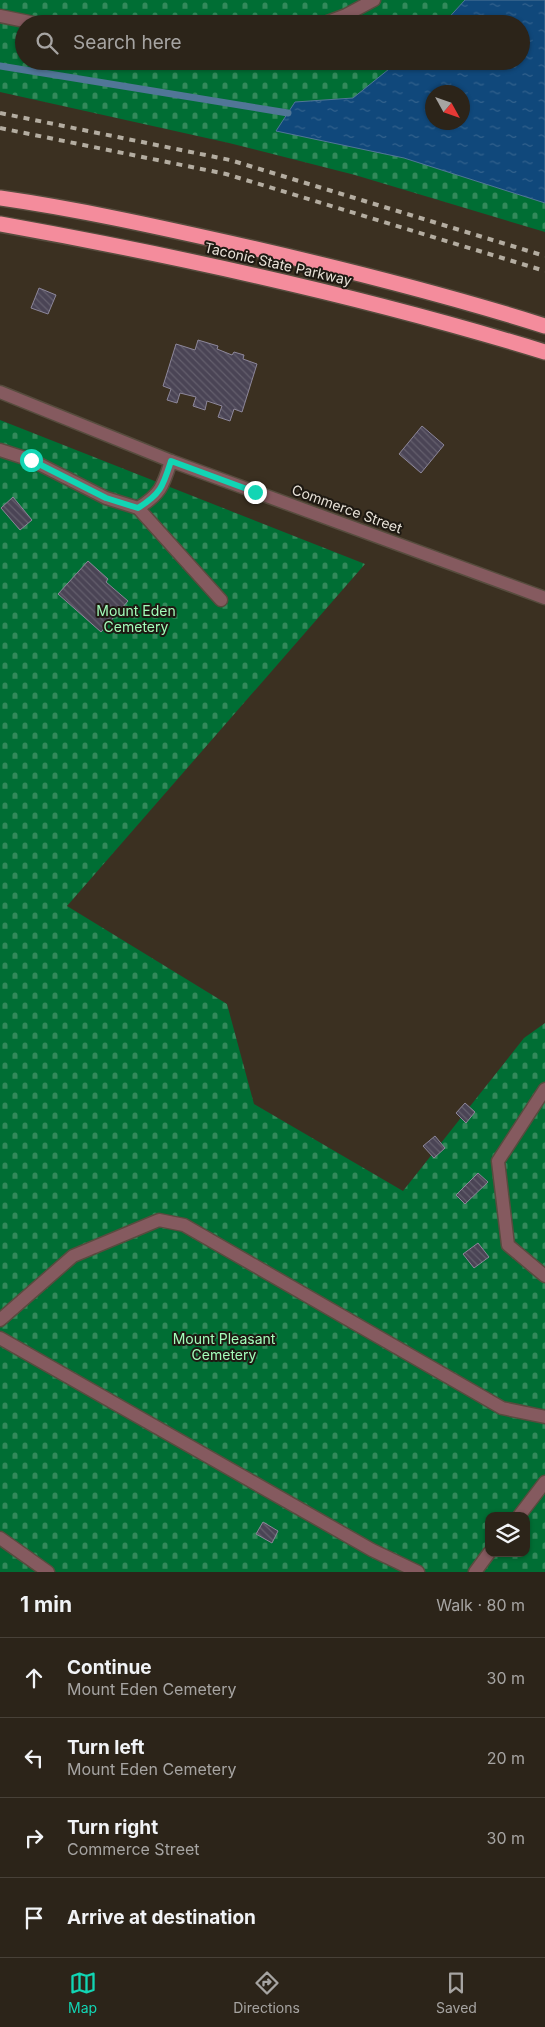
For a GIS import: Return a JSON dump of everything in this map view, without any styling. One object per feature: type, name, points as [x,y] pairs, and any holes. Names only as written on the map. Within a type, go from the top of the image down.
[{"type":"highway","name":"Taconic State Parkway","points":[[0,198],[96,214],[263,250],[431,292],[545,326]]},
{"type":"highway","name":"Taconic State Parkway","points":[[0,224],[250,273],[415,315],[545,352]]},
{"type":"street","points":[[346,15],[374,0]]},
{"type":"street","points":[[0,16],[15,19]]},
{"type":"street","name":"Commerce Street","points":[[0,392],[171,461],[545,598]]},
{"type":"street","points":[[0,450],[31,460],[106,498],[138,508],[221,600]]},
{"type":"street","points":[[138,508],[148,502],[162,489],[171,461]]},
{"type":"street","points":[[545,1089],[498,1161],[508,1245],[545,1276]]},
{"type":"street","points":[[0,1320],[73,1256],[159,1220],[184,1225],[502,1408],[545,1416]]},
{"type":"street","points":[[0,1338],[372,1550],[418,1572]]},
{"type":"street","points":[[522,1512],[545,1482]]},
{"type":"street","points":[[0,1538],[48,1572]]},
{"type":"street","points":[[475,1572],[486,1557]]},
{"type":"green space","points":[[0,0],[545,0],[545,232],[355,175],[229,143],[0,92]]},
{"type":"green space","name":"Mount Pleasant Cemetery","points":[[0,420],[365,564],[67,906],[227,1004],[254,1104],[403,1191],[524,1038],[545,1023],[545,1572],[0,1572]]},
{"type":"water","points":[[465,0],[545,0],[545,203],[404,158],[276,131],[295,102],[353,98],[388,70],[530,70],[530,15],[451,15]]},
{"type":"building","points":[[39,288],[56,295],[48,314],[31,308]]},
{"type":"building","points":[[198,340],[218,346],[217,349],[232,355],[234,352],[244,355],[243,359],[257,364],[242,412],[234,409],[230,421],[218,417],[222,406],[207,401],[205,410],[193,406],[196,397],[180,393],[177,403],[167,400],[171,389],[163,386],[176,344],[195,350]]},
{"type":"building","points":[[422,426],[444,445],[421,473],[399,454]]},
{"type":"building","points":[[13,497],[32,520],[20,530],[1,508]]},
{"type":"building","points":[[88,561],[108,579],[106,582],[128,601],[101,632],[58,594]]},
{"type":"building","points":[[465,1103],[475,1112],[466,1123],[456,1113]]},
{"type":"building","points":[[435,1136],[445,1148],[434,1158],[423,1146]]},
{"type":"building","points":[[478,1173],[488,1182],[465,1204],[456,1195]]},
{"type":"building","points":[[478,1243],[489,1257],[474,1268],[463,1254]]},
{"type":"building","points":[[263,1522],[278,1531],[272,1543],[256,1534]]},
{"type":"waterway","points":[[0,66],[15,68]]},
{"type":"waterway","points":[[25,70],[288,113]]},
{"type":"railway","points":[[0,113],[230,160],[545,256]]},
{"type":"railway","points":[[0,128],[226,174],[545,271]]},
{"type":"route","points":[[31,460],[106,498],[138,508],[148,502],[162,489],[171,461],[255,492]]},
{"type":"park label","name":"Mount Eden Cemetery","points":[[136,620]]}]
